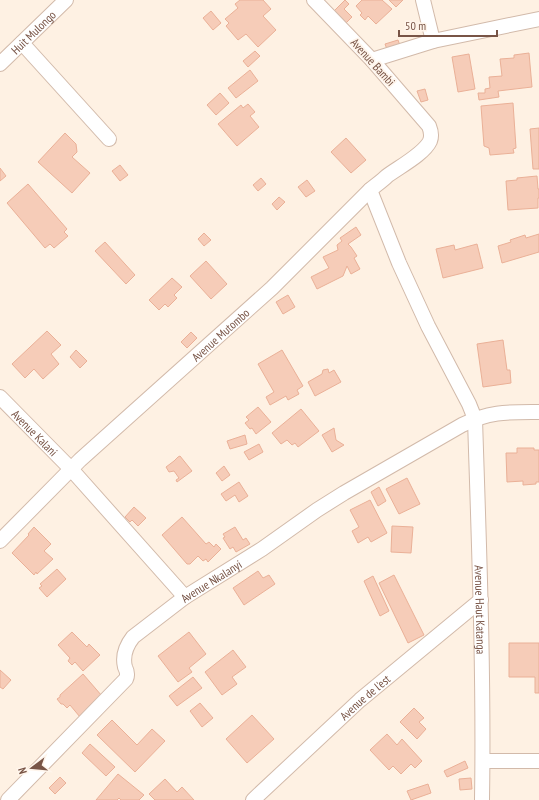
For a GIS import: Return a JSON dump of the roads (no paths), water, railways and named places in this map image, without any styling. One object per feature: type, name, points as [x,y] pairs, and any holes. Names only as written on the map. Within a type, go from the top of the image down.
[{"type":"street","name":"Huit Mulongo","points":[[0,64],[66,0]]},
{"type":"street","name":"Avenue Bambi","points":[[314,0],[372,60],[429,126]]},
{"type":"street","points":[[423,0],[434,41]]},
{"type":"street","points":[[372,60],[434,41],[539,19]]},
{"type":"street","points":[[22,43],[109,139]]},
{"type":"street","name":"Avenue Mutombo","points":[[0,541],[71,469],[272,288],[370,190],[387,176],[425,150],[431,138],[429,126]]},
{"type":"street","points":[[370,190],[402,270],[428,326],[469,404],[475,419]]},
{"type":"street","name":"Avenue Kalani","points":[[0,397],[71,469],[185,598]]},
{"type":"street","name":"Avenue Nkalanyi","points":[[8,800],[126,679],[128,676],[124,661],[125,651],[133,637],[185,598],[344,493],[475,419],[499,413],[539,412]]},
{"type":"street","name":"Avenue Haut Katanga","points":[[475,419],[481,600],[482,800]]},
{"type":"street","name":"Avenue de l'est","points":[[253,800],[360,700],[481,600]]},
{"type":"street","points":[[483,761],[539,761]]}]
